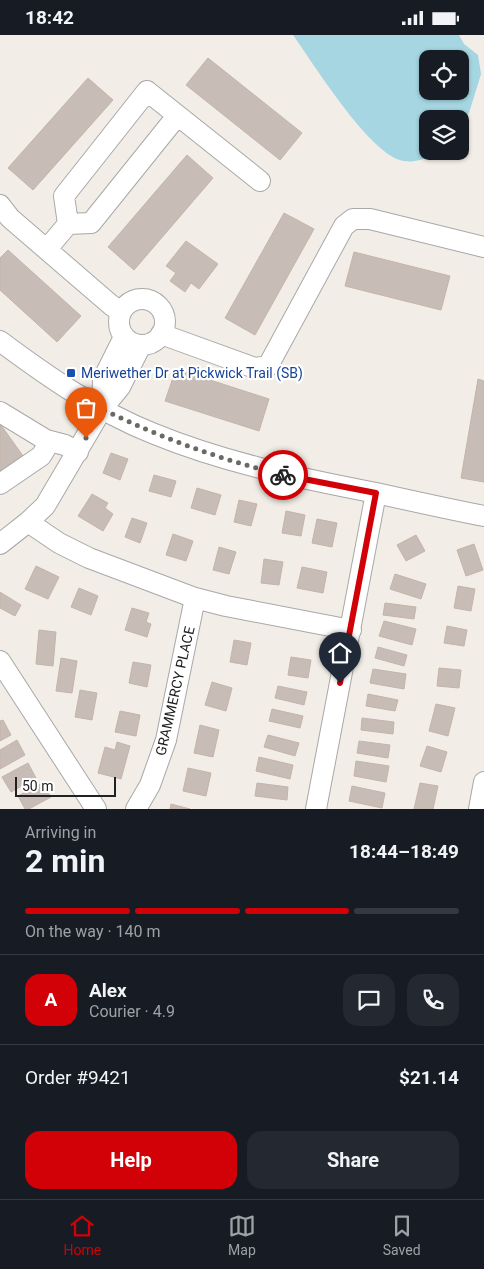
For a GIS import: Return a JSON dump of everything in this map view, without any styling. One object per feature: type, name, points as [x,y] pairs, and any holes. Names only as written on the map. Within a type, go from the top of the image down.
[{"type":"street","points":[[47,249],[68,223],[64,196],[147,91],[260,181]]},
{"type":"street","points":[[68,223],[91,223],[177,116]]},
{"type":"street","points":[[0,205],[10,218],[121,312]]},
{"type":"street","points":[[161,334],[255,368],[268,366],[344,226],[353,219],[370,219],[484,247]]},
{"type":"street","points":[[0,544],[45,506],[102,409],[103,379],[133,341],[156,340],[161,334],[164,327],[163,313],[159,306],[146,299],[139,299],[125,305],[121,312],[119,325],[133,341]]},
{"type":"street","points":[[0,341],[34,366],[102,409],[152,433],[247,466],[484,516]]},
{"type":"street","points":[[0,412],[46,440],[66,445],[78,452]]},
{"type":"street","points":[[0,484],[41,456],[46,448],[46,440]]},
{"type":"street","points":[[316,809],[376,493]]},
{"type":"street","points":[[28,522],[59,543],[90,559],[195,598],[226,606],[350,630]]},
{"type":"street","name":"GRAMMERCY PLACE","points":[[136,809],[150,785],[166,740],[195,598]]},
{"type":"street","points":[[0,661],[96,809]]},
{"type":"street","points":[[479,809],[484,782]]},
{"type":"water","points":[[293,35],[459,35],[464,44],[478,55],[481,74],[469,113],[469,110],[419,110],[419,160],[409,161],[391,156],[376,144],[328,86]]},
{"type":"building","points":[[208,58],[302,133],[280,160],[186,85]]},
{"type":"building","points":[[88,78],[113,100],[33,190],[8,168]]},
{"type":"building","points":[[187,155],[213,178],[134,270],[108,247]]},
{"type":"building","points":[[284,213],[314,229],[255,335],[225,318]]},
{"type":"building","points":[[186,241],[218,264],[199,289],[191,283],[185,292],[170,281],[176,273],[166,266]]},
{"type":"building","points":[[8,250],[81,316],[57,342],[0,290],[0,258]]},
{"type":"building","points":[[354,252],[450,276],[441,310],[345,286]]},
{"type":"building","points":[[176,369],[269,399],[259,431],[165,401]]},
{"type":"building","points":[[478,379],[484,381],[484,482],[461,478]]},
{"type":"building","points":[[0,426],[23,456],[0,472]]},
{"type":"building","points":[[111,453],[128,459],[120,480],[103,473]]},
{"type":"building","points":[[154,475],[176,481],[171,497],[149,491]]},
{"type":"building","points":[[197,488],[221,495],[215,515],[191,508]]},
{"type":"building","points":[[92,494],[108,503],[105,508],[113,514],[103,531],[78,516]]},
{"type":"building","points":[[239,500],[257,504],[251,526],[234,522]]},
{"type":"building","points":[[286,511],[305,515],[301,536],[282,533]]},
{"type":"building","points":[[132,518],[147,523],[140,543],[125,537]]},
{"type":"building","points":[[317,519],[337,523],[332,547],[312,543]]},
{"type":"building","points":[[173,534],[193,541],[186,561],[166,555]]},
{"type":"building","points":[[416,535],[425,551],[406,561],[397,545]]},
{"type":"building","points":[[474,544],[483,570],[466,576],[457,550]]},
{"type":"building","points":[[219,547],[236,552],[229,574],[213,570]]},
{"type":"building","points":[[264,559],[283,562],[279,585],[261,583]]},
{"type":"building","points":[[36,566],[59,577],[48,599],[25,589]]},
{"type":"building","points":[[302,567],[327,572],[323,593],[297,588]]},
{"type":"building","points":[[395,574],[426,584],[421,599],[390,589]]},
{"type":"building","points":[[458,586],[475,589],[471,611],[454,608]]},
{"type":"building","points":[[79,588],[98,596],[91,615],[71,607]]},
{"type":"building","points":[[0,592],[21,605],[15,616],[0,608]]},
{"type":"building","points":[[385,603],[416,607],[414,619],[383,615]]},
{"type":"building","points":[[132,608],[149,613],[146,622],[151,624],[147,637],[125,630]]},
{"type":"building","points":[[384,621],[416,629],[412,645],[379,636]]},
{"type":"building","points":[[447,626],[467,630],[464,646],[444,643]]},
{"type":"building","points":[[39,630],[56,632],[53,666],[36,664]]},
{"type":"building","points":[[234,640],[251,643],[247,665],[230,662]]},
{"type":"building","points":[[378,647],[407,655],[404,666],[375,658]]},
{"type":"building","points":[[291,657],[311,660],[308,678],[288,675]]},
{"type":"building","points":[[61,658],[77,661],[72,693],[56,691]]},
{"type":"building","points":[[133,662],[151,665],[147,687],[129,683]]},
{"type":"building","points":[[439,668],[461,670],[459,688],[437,686]]},
{"type":"building","points":[[373,669],[406,674],[404,689],[370,683]]},
{"type":"building","points":[[212,682],[232,688],[226,711],[205,705]]},
{"type":"building","points":[[278,686],[307,692],[304,705],[275,698]]},
{"type":"building","points":[[80,690],[97,693],[92,720],[75,717]]},
{"type":"building","points":[[368,694],[398,700],[395,711],[366,706]]},
{"type":"building","points":[[436,704],[455,708],[448,736],[429,731]]},
{"type":"building","points":[[272,709],[303,716],[300,728],[269,721]]},
{"type":"building","points":[[120,711],[140,715],[136,736],[115,732]]},
{"type":"building","points":[[362,718],[394,722],[393,734],[361,730]]},
{"type":"building","points":[[3,720],[11,735],[0,741],[0,721]]},
{"type":"building","points":[[200,725],[219,730],[213,757],[194,753]]},
{"type":"building","points":[[268,735],[299,743],[295,756],[264,747]]},
{"type":"building","points":[[17,740],[25,755],[0,769],[0,750]]},
{"type":"building","points":[[359,741],[390,745],[388,758],[357,753]]},
{"type":"building","points":[[117,742],[130,746],[121,779],[98,773],[105,747],[115,750]]},
{"type":"building","points":[[427,746],[447,752],[441,772],[420,766]]},
{"type":"building","points":[[259,757],[293,765],[290,779],[256,771]]},
{"type":"building","points":[[356,761],[389,766],[386,782],[354,776]]},
{"type":"building","points":[[28,763],[36,778],[11,792],[2,777]]},
{"type":"building","points":[[188,768],[211,773],[206,796],[183,791]]},
{"type":"building","points":[[42,783],[51,797],[29,809],[25,809],[18,796]]},
{"type":"building","points":[[257,783],[288,787],[287,800],[255,796]]},
{"type":"building","points":[[420,783],[438,786],[433,809],[414,809]]},
{"type":"building","points":[[352,786],[385,793],[382,808],[349,801]]},
{"type":"building","points":[[171,804],[190,809],[170,809]]},
{"type":"way so far","points":[[86,438],[102,409],[152,433],[199,451],[283,475]]},
{"type":"place","name":"Meriwether Dr at Pickwick Trail (SB)","points":[[71,373]]},
{"type":"route","points":[[283,475],[376,493],[340,683]]}]
